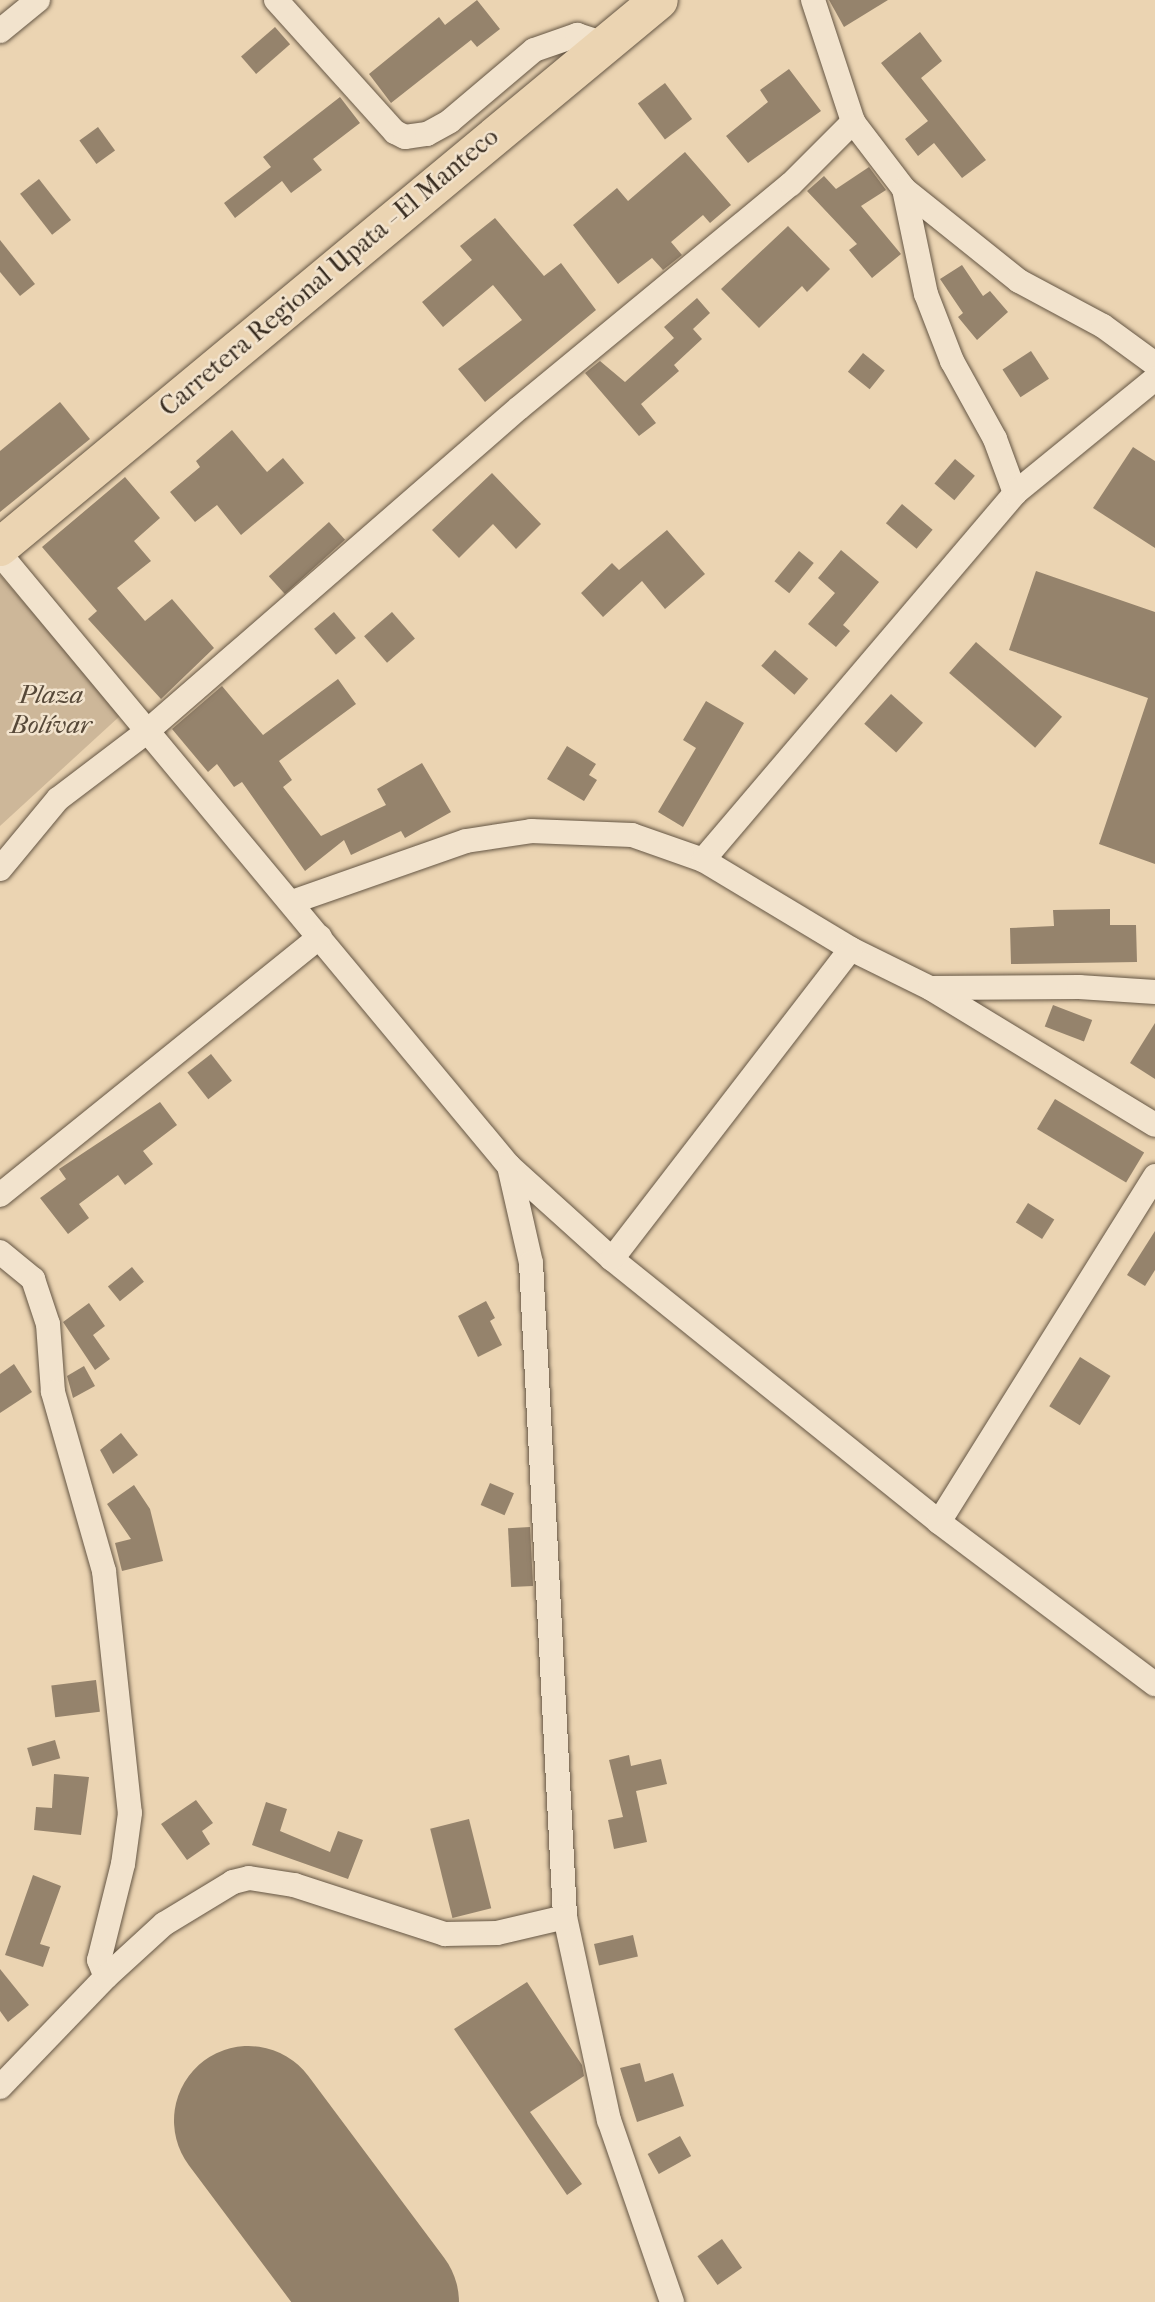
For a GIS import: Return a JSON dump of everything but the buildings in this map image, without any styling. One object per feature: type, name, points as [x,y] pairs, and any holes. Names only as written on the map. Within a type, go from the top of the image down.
[{"type":"main road","name":"Carretera Regional Upata - El Manteco","points":[[0,547],[659,0]]},
{"type":"street","points":[[276,0],[395,132],[405,137],[427,134],[450,121],[534,50],[577,35],[604,44]]},
{"type":"street","points":[[813,0],[853,122],[904,188],[1019,281],[1103,326],[1155,364]]},
{"type":"street","points":[[0,31],[35,1]]},
{"type":"street","points":[[0,869],[58,799],[145,733],[519,408],[791,184],[853,122]]},
{"type":"street","points":[[904,188],[926,294],[952,361],[995,439],[1015,494]]},
{"type":"street","points":[[703,860],[1015,494],[1155,379]]},
{"type":"street","points":[[0,554],[145,733],[292,902],[509,1166],[612,1259],[939,1522],[1155,1684]]},
{"type":"street","points":[[292,902],[466,841],[531,831],[632,835],[703,860],[851,949],[930,988],[1155,1125]]},
{"type":"street","points":[[0,1195],[320,937]]},
{"type":"street","points":[[612,1259],[851,949]]},
{"type":"street","points":[[930,988],[1079,986],[1155,992]]},
{"type":"street","points":[[509,1166],[531,1263],[565,1917],[609,2120],[672,2302]]},
{"type":"street","points":[[939,1522],[1155,1176]]},
{"type":"street","points":[[0,1252],[33,1279],[48,1324],[53,1392],[104,1571],[130,1813],[123,1864],[99,1960],[106,1977]]},
{"type":"street","points":[[0,2087],[106,1977],[164,1924],[204,1896],[248,1878],[294,1885],[445,1934],[498,1933],[565,1917]]},
{"type":"green space","name":"Plaza Bolívar","points":[[0,575],[121,715],[0,826]]},
{"type":"runway","points":[[248,2120],[384,2302]]}]
